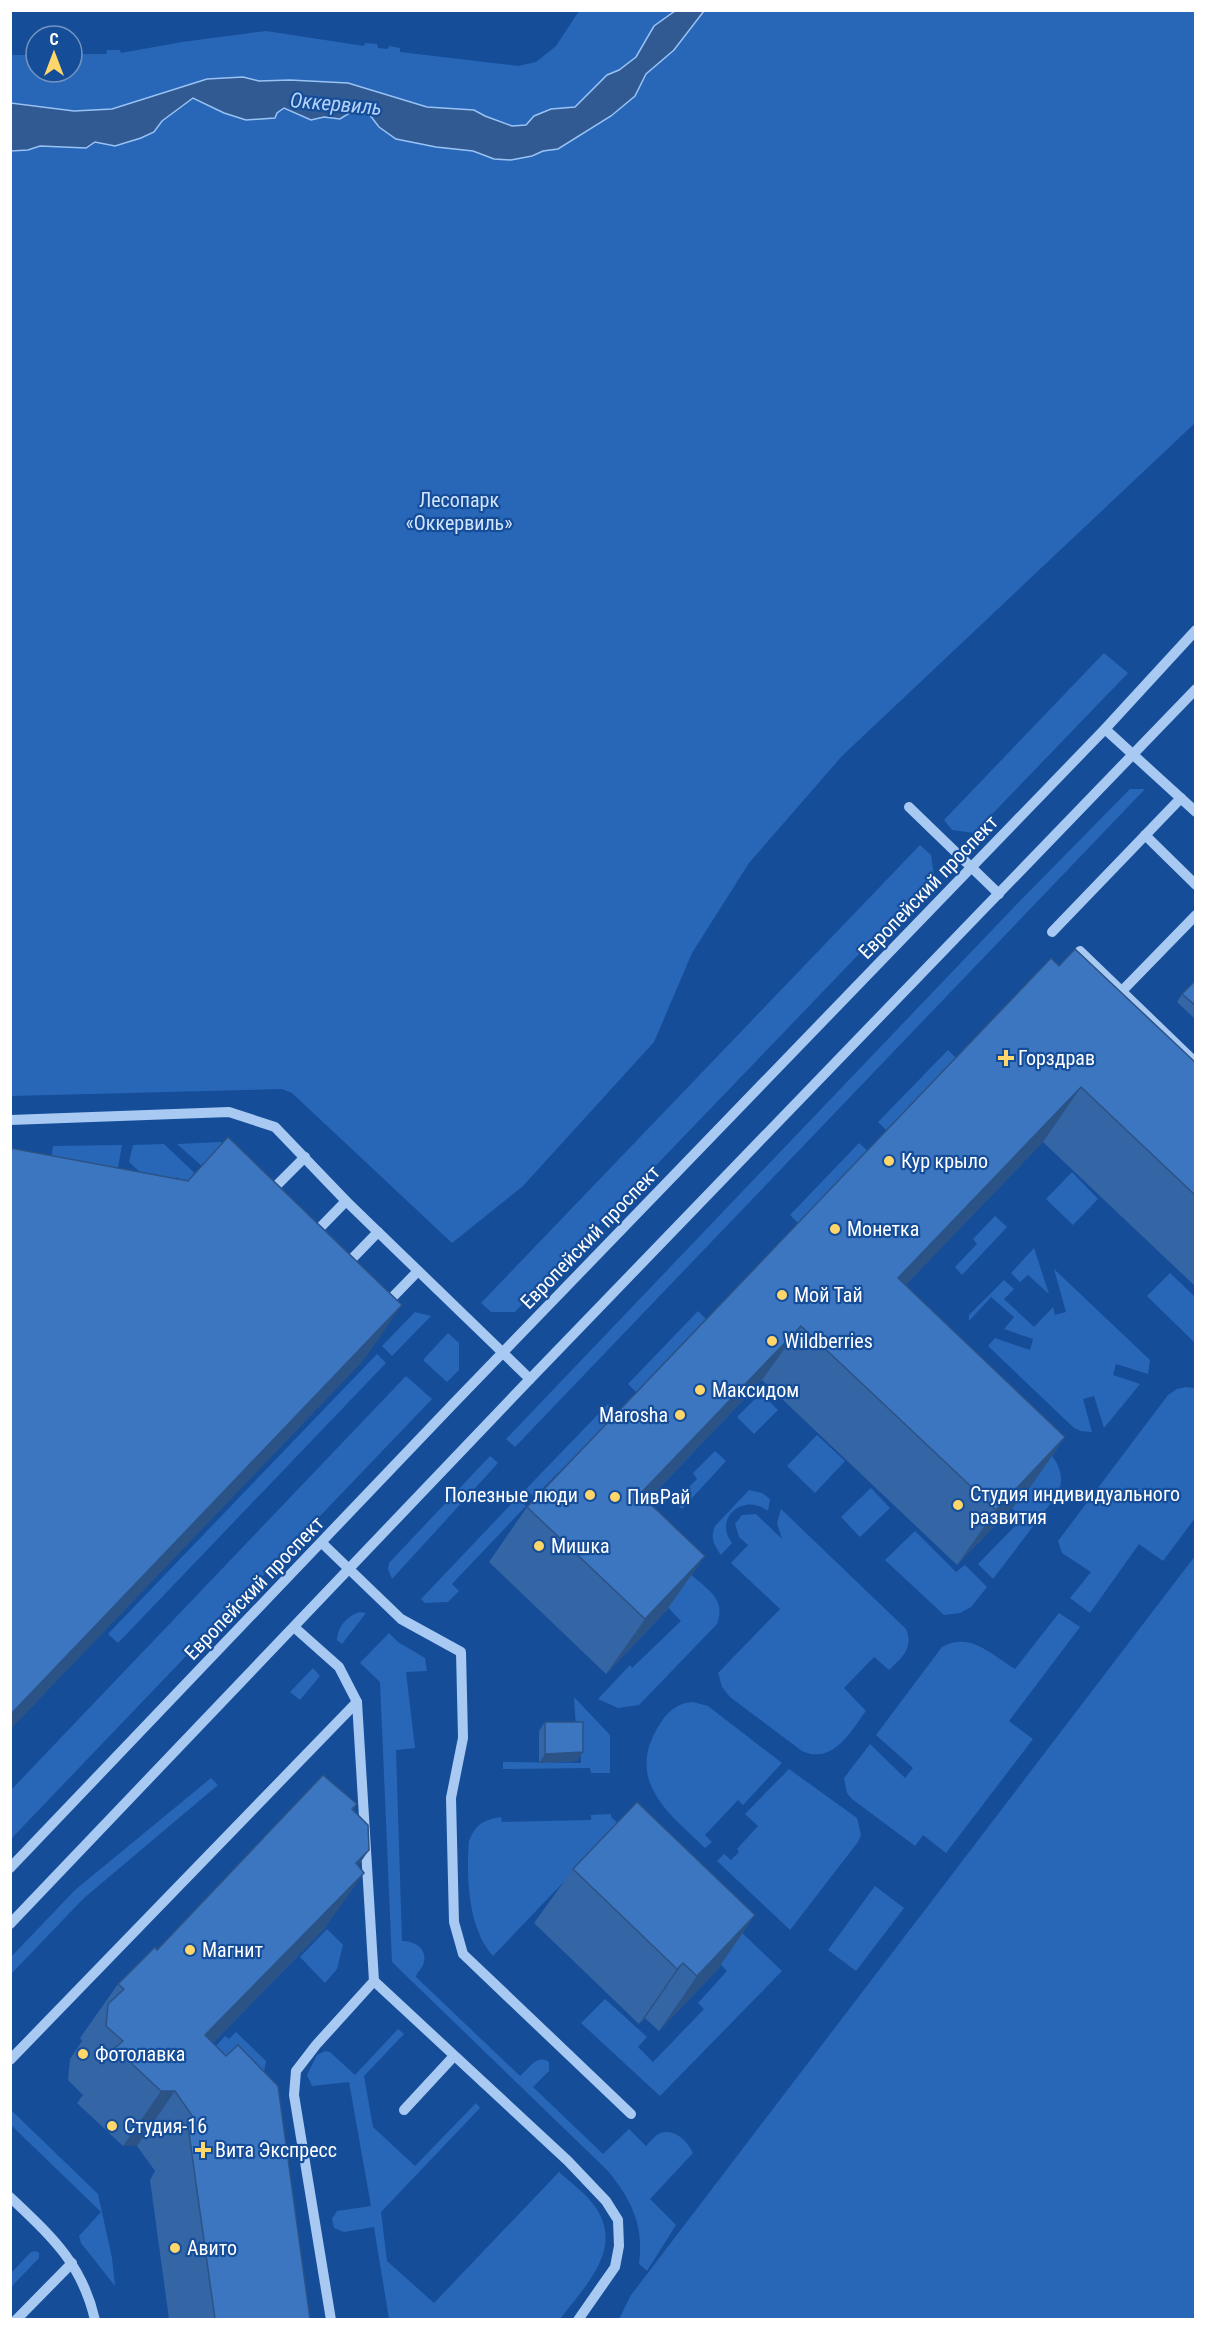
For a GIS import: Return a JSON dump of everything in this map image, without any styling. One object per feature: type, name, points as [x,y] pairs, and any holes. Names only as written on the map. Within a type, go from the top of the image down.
[{"type":"street","name":"Европейский проспект","points":[[10,1869],[503,1352],[972,868],[1196,630]]},
{"type":"street","points":[[10,1924],[530,1379],[1196,689]]},
{"type":"street","points":[[1105,729],[1196,812]]},
{"type":"street","points":[[1052,932],[1181,798]]},
{"type":"street","points":[[909,807],[999,894]]},
{"type":"street","points":[[1145,835],[1196,885]]},
{"type":"street","points":[[1121,992],[1196,915]]},
{"type":"street","points":[[1080,951],[1196,1064]]},
{"type":"street","points":[[10,1120],[229,1112],[275,1127],[346,1201],[530,1379]]},
{"type":"street","points":[[260,1202],[305,1157]]},
{"type":"street","points":[[305,1243],[346,1201]]},
{"type":"street","points":[[337,1274],[378,1232]]},
{"type":"street","points":[[376,1313],[418,1271]]},
{"type":"street","points":[[322,1543],[401,1619],[461,1652],[463,1738],[452,1798],[454,1922],[463,1954],[631,2114]]},
{"type":"street","points":[[294,1627],[339,1666],[357,1702],[374,1981],[568,2161],[606,2200],[618,2220],[619,2246],[615,2267],[578,2319]]},
{"type":"street","points":[[10,2060],[357,1702]]},
{"type":"street","points":[[331,2319],[294,2095],[296,2071],[316,2045],[374,1981]]},
{"type":"street","points":[[404,2110],[454,2056]]},
{"type":"street","points":[[10,2198],[60,2245],[90,2295],[95,2319]]},
{"type":"street","points":[[16,2319],[72,2264]]},
{"type":"green space","name":"Лесопарк «Оккервиль»","points":[[579,11],[1195,11],[1195,423],[842,756],[749,863],[692,953],[654,1042],[523,1186],[452,1243],[292,1093],[282,1089],[11,1096],[10,55],[24,55],[24,84],[84,84],[84,54],[106,54],[107,50],[120,50],[121,53],[266,31],[364,46],[365,43],[377,44],[378,48],[388,49],[389,46],[400,48],[400,52],[518,66],[536,62],[556,46]]},
{"type":"green space","points":[[1104,653],[1128,673],[974,833],[952,830],[944,820]]},
{"type":"green space","points":[[1130,789],[1145,789],[515,1447],[506,1439],[1016,905]]},
{"type":"green space","points":[[920,845],[931,855],[934,876],[515,1312],[491,1312],[481,1303]]},
{"type":"green space","points":[[948,1050],[957,1059],[886,1130],[878,1122]]},
{"type":"green space","points":[[221,1142],[230,1146],[203,1167],[177,1144]]},
{"type":"green space","points":[[859,1143],[868,1151],[798,1223],[790,1215]]},
{"type":"green space","points":[[164,1144],[224,1201],[213,1212],[177,1177],[163,1193],[129,1162],[133,1145]]},
{"type":"green space","points":[[122,1145],[112,1202],[47,1191],[53,1146]]},
{"type":"green space","points":[[1072,1172],[1098,1199],[1073,1225],[1046,1199]]},
{"type":"green space","points":[[995,1216],[1007,1227],[962,1275],[955,1267],[977,1244],[973,1239]]},
{"type":"green space","points":[[1034,1248],[1049,1294],[1028,1275],[1020,1282],[1011,1273]]},
{"type":"green space","points":[[1054,1269],[1150,1360],[1148,1374],[1116,1364],[1113,1375],[1140,1384],[1104,1428],[1094,1396],[1083,1399],[1092,1432],[1074,1428],[988,1346],[995,1338],[1030,1350],[1033,1339],[1004,1329],[1014,1317],[991,1297],[969,1321],[969,1315],[1004,1280],[1014,1289],[1004,1299],[1034,1327],[1053,1307],[1055,1315],[1066,1312]]},
{"type":"green space","points":[[1170,1273],[1195,1297],[1195,1343],[1147,1296]]},
{"type":"green space","points":[[698,1311],[706,1319],[636,1392],[628,1384]]},
{"type":"green space","points":[[415,1312],[431,1316],[392,1356],[382,1346]]},
{"type":"green space","points":[[448,1333],[459,1343],[459,1370],[447,1382],[423,1360]]},
{"type":"green space","points":[[377,1354],[386,1363],[118,1643],[108,1634]]},
{"type":"green space","points":[[406,1376],[432,1399],[11,1839],[11,1790]]},
{"type":"green space","points":[[1195,1388],[1195,1518],[1163,1561],[1139,1544],[1090,1613],[1070,1598],[1091,1572],[1062,1553],[1058,1541],[1168,1395],[1177,1389]]},
{"type":"green space","points":[[761,1393],[778,1410],[754,1434],[737,1417]]},
{"type":"green space","points":[[608,1404],[618,1413],[534,1497],[526,1489]]},
{"type":"green space","points":[[1017,1423],[1051,1454],[1057,1463],[1061,1484],[1057,1495],[993,1579],[978,1564],[1022,1519],[1012,1508],[1028,1489]]},
{"type":"green space","points":[[817,1435],[845,1461],[815,1493],[787,1466]]},
{"type":"green space","points":[[715,1451],[726,1461],[682,1509],[674,1502],[697,1479],[693,1473]]},
{"type":"green space","points":[[490,1456],[498,1463],[392,1579],[388,1569],[389,1563]]},
{"type":"green space","points":[[871,1488],[890,1508],[860,1537],[841,1517]]},
{"type":"green space","points":[[749,1490],[762,1493],[770,1499],[768,1511],[749,1505],[741,1506],[734,1511],[728,1517],[726,1525],[727,1534],[732,1543],[721,1555],[714,1541],[715,1526]]},
{"type":"green space","points":[[517,1498],[526,1506],[452,1584],[459,1591],[448,1602],[425,1603],[421,1599]]},
{"type":"green space","points":[[781,1509],[906,1629],[908,1636],[908,1647],[889,1670],[874,1657],[844,1688],[866,1711],[840,1744],[823,1754],[802,1751],[730,1697],[722,1687],[718,1673],[780,1609],[731,1563],[748,1545],[739,1537],[735,1524],[742,1515],[756,1514],[782,1539],[777,1523]]},
{"type":"green space","points":[[915,1531],[956,1572],[965,1565],[987,1587],[971,1607],[960,1613],[944,1615],[885,1560]]},
{"type":"green space","points":[[1195,1556],[1195,2319],[619,2319],[631,2295]]},
{"type":"green space","points":[[689,1573],[708,1589],[717,1601],[719,1615],[717,1624],[639,1705],[618,1708],[598,1699],[630,1665],[632,1668],[681,1621],[654,1593]]},
{"type":"green space","points":[[360,1612],[366,1613],[342,1644],[337,1640],[341,1626],[351,1616]]},
{"type":"green space","points":[[1059,1613],[1080,1627],[1009,1721],[1033,1739],[946,1853],[923,1835],[915,1846],[852,1799],[847,1793],[844,1778],[870,1744],[905,1778],[913,1768],[876,1735],[942,1647],[952,1643],[971,1643],[1015,1669]]},
{"type":"green space","points":[[389,1633],[398,1642],[425,1658],[427,1671],[406,1672],[415,1748],[396,1750],[402,1941],[416,1944],[424,1954],[423,1965],[416,1977],[520,2076],[537,2061],[549,2062],[549,2071],[533,2087],[603,2154],[629,2129],[646,2146],[657,2135],[666,2132],[676,2134],[688,2145],[693,2153],[650,2199],[676,2225],[647,2271],[639,2264],[640,2237],[630,2203],[608,2171],[392,1962],[380,1682],[360,1663]]},
{"type":"green space","points":[[313,1668],[320,1676],[300,1700],[290,1692]]},
{"type":"green space","points":[[574,1697],[610,1735],[610,1773],[591,1773],[590,1768],[503,1769],[503,1762],[581,1763],[580,1730],[576,1729]]},
{"type":"green space","points":[[693,1702],[708,1706],[782,1763],[743,1805],[738,1800],[705,1835],[712,1842],[705,1848],[678,1822],[656,1795],[649,1780],[646,1764],[649,1747],[664,1717],[677,1707]]},
{"type":"green space","points":[[789,1769],[857,1818],[861,1835],[790,1930],[717,1861],[724,1854],[731,1860],[739,1852],[737,1849],[758,1826],[745,1814]]},
{"type":"green space","points":[[211,1778],[218,1785],[84,1898],[11,1974],[11,1957],[75,1890]]},
{"type":"green space","points":[[611,1814],[611,1817],[619,1824],[493,1956],[478,1932],[470,1902],[469,1841],[474,1830],[485,1821],[501,1817],[502,1822],[591,1820],[591,1815]]},
{"type":"green space","points":[[875,1886],[904,1908],[856,1971],[828,1950]]},
{"type":"green space","points":[[699,1892],[782,1971],[660,2096],[581,2023],[605,1999],[647,2037],[638,2047],[653,2062],[704,2009],[698,2003],[727,1971],[676,1918]]},
{"type":"green space","points":[[327,1929],[343,1945],[337,1969],[325,1983],[300,1957]]},
{"type":"green space","points":[[398,2029],[404,2034],[364,2076],[373,2127],[415,2166],[476,2103],[480,2108],[381,2212],[387,2261],[434,2303],[559,2172],[584,2193],[596,2208],[606,2239],[598,2267],[560,2319],[389,2319],[374,2227],[344,2232],[334,2228],[332,2219],[337,2211],[371,2206],[349,2082],[312,2086],[307,2075],[317,2055],[325,2051],[330,2052],[355,2075]]},
{"type":"green space","points":[[236,2032],[266,2061],[263,2078],[204,2059],[225,2036],[229,2039]]},
{"type":"green space","points":[[10,2109],[98,2194],[112,2258],[115,2286],[81,2243],[79,2236],[101,2212],[11,2125]]},
{"type":"green space","points":[[31,2252],[39,2253],[39,2258],[11,2287],[11,2273]]},
{"type":"water","name":"Оккервиль","points":[[675,11],[704,11],[674,50],[646,74],[635,96],[611,116],[558,149],[543,151],[532,156],[511,160],[494,159],[473,151],[396,139],[379,127],[369,114],[351,112],[340,119],[324,117],[311,120],[284,108],[277,113],[275,118],[246,120],[224,113],[193,98],[162,121],[154,132],[115,146],[95,142],[86,148],[40,146],[28,150],[11,151],[11,103],[74,111],[112,109],[207,79],[243,77],[259,81],[348,83],[427,107],[474,110],[512,126],[526,125],[534,116],[551,109],[575,107],[607,75],[619,70],[636,57],[654,26]]},
{"type":"building","points":[[1075,949],[1196,1063],[1196,1196],[1081,1087],[898,1278],[1065,1437],[996,1510],[801,1326],[640,1494],[705,1556],[645,1619],[527,1507],[1051,958],[1059,966]]},
{"type":"building","points":[[1196,980],[1196,1006],[1182,994]]},
{"type":"building","points":[[228,1137],[402,1305],[10,1715],[10,1148],[188,1181]]},
{"type":"building","points":[[545,1722],[583,1722],[583,1752],[545,1754]]},
{"type":"building","points":[[323,1775],[357,1804],[352,1809],[368,1825],[369,1850],[356,1863],[364,1873],[205,2035],[226,2056],[238,2045],[278,2086],[310,2319],[215,2319],[188,2126],[193,2117],[175,2091],[161,2091],[115,2048],[123,2041],[106,2026],[108,2004],[124,1989],[118,1984],[155,1947],[157,1950]]},
{"type":"building","points":[[637,1802],[755,1915],[697,1976],[683,1963],[677,1969],[573,1869]]},
{"type":"place","name":"Горздрав","points":[[1006,1058]]},
{"type":"place","name":"Кур крыло","points":[[889,1161]]},
{"type":"place","name":"Монетка","points":[[835,1229]]},
{"type":"place","name":"Мой Тай","points":[[782,1295]]},
{"type":"place","name":"Wildberries","points":[[772,1341]]},
{"type":"place","name":"Максидом","points":[[700,1390]]},
{"type":"place","name":"Marosha","points":[[680,1415]]},
{"type":"place","name":"Полезные люди","points":[[590,1495]]},
{"type":"place","name":"ПивРай","points":[[615,1497]]},
{"type":"place","name":"Студия индивидуального развития","points":[[958,1505]]},
{"type":"place","name":"Мишка","points":[[539,1546]]},
{"type":"place","name":"Магнит","points":[[190,1950]]},
{"type":"place","name":"Фотолавка","points":[[83,2054]]},
{"type":"place","name":"Студия-16","points":[[112,2126]]},
{"type":"place","name":"Вита Экспресс","points":[[203,2150]]},
{"type":"place","name":"Авито","points":[[175,2248]]}]
